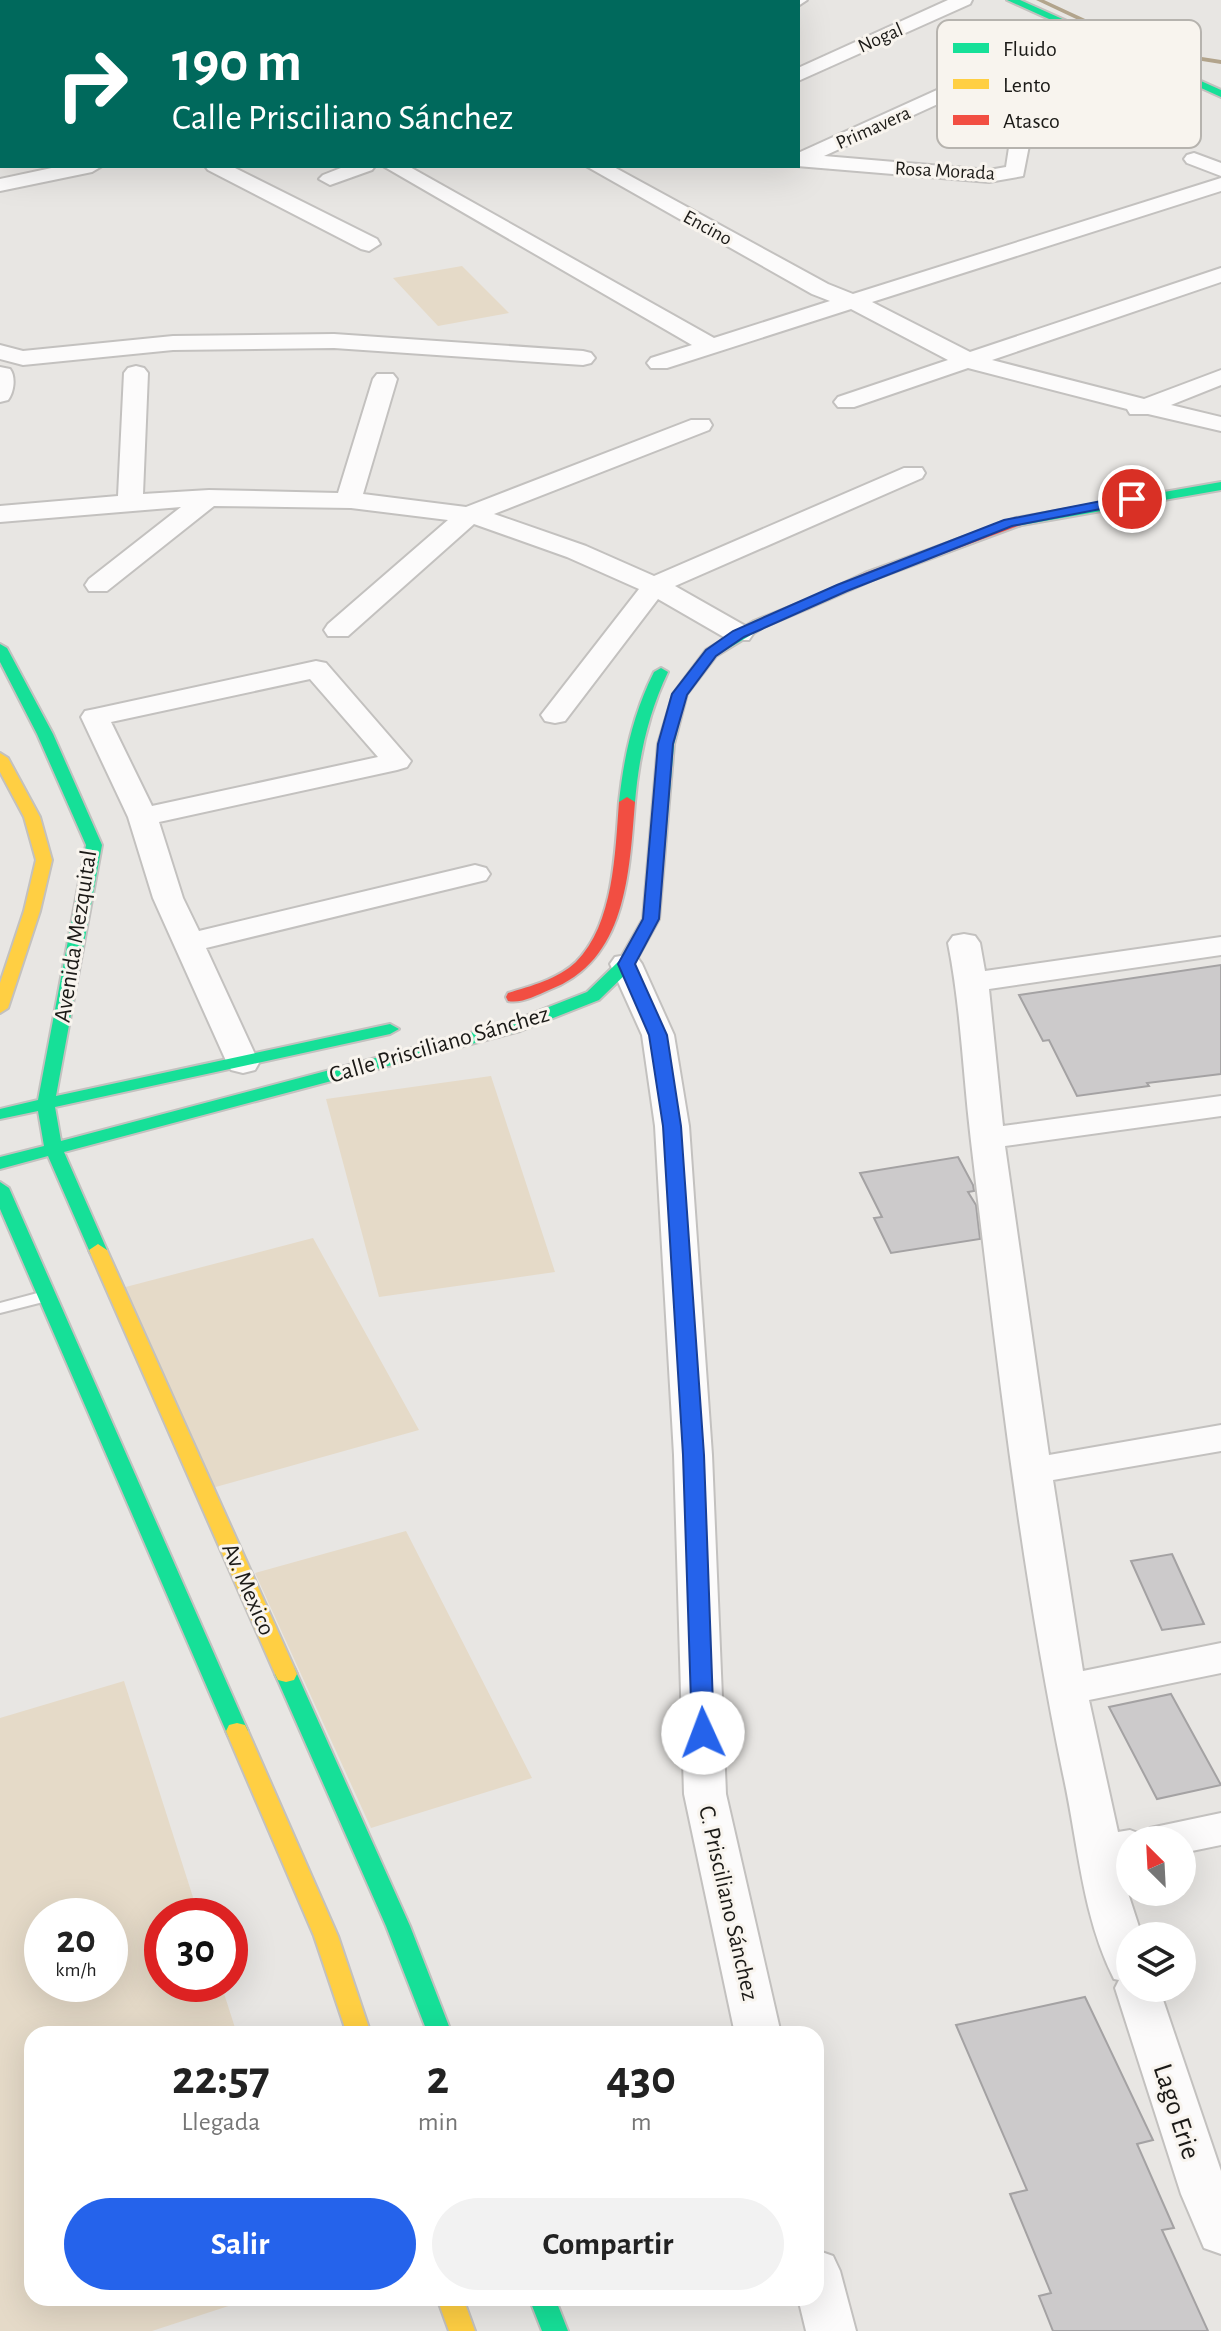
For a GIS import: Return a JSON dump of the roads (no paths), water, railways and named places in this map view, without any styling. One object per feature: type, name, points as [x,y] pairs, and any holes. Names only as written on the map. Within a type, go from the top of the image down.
[{"type":"street","name":"Nogal","points":[[800,74],[963,0]]},
{"type":"street","points":[[1012,0],[1053,20]]},
{"type":"street","points":[[1201,85],[1221,94]]},
{"type":"street","name":"Primavera","points":[[800,159],[937,98]]},
{"type":"street","name":"Rosa Morada","points":[[800,160],[989,176],[1016,172],[1020,148]]},
{"type":"street","points":[[1194,159],[1221,170]]},
{"type":"street","points":[[0,185],[82,168]]},
{"type":"street","points":[[219,168],[369,244]]},
{"type":"street","points":[[330,179],[360,168]]},
{"type":"street","points":[[397,168],[713,347]]},
{"type":"street","name":"Encino","points":[[600,168],[846,306]]},
{"type":"street","points":[[659,363],[846,306],[1221,184]]},
{"type":"street","points":[[846,402],[1221,275]]},
{"type":"street","points":[[846,306],[995,384],[1133,412],[1221,424]]},
{"type":"street","points":[[1,374],[23,358],[173,343],[334,341],[583,358]]},
{"type":"street","points":[[130,501],[136,373]]},
{"type":"street","points":[[1133,412],[1221,377]]},
{"type":"street","points":[[348,501],[385,379]]},
{"type":"street","points":[[1133,412],[1203,437],[1221,451]]},
{"type":"street","points":[[338,630],[469,515],[700,425]]},
{"type":"street","points":[[555,715],[655,585],[913,473]]},
{"type":"street","name":"Calle Prisciliano Sánchez","points":[[0,1163],[514,1027],[593,996],[626,964],[651,919],[666,744],[680,694],[711,653],[739,634],[870,576],[1008,523],[1221,486]]},
{"type":"street","points":[[98,585],[209,498]]},
{"type":"street","points":[[0,514],[130,501],[209,498],[348,501],[469,515],[576,549],[655,585],[704,627],[739,634]]},
{"type":"street","points":[[704,627],[742,607]]},
{"type":"street","name":"Avenida Mezquital","points":[[0,648],[45,734],[94,845],[46,1105],[53,1147]]},
{"type":"street","name":"Calle Prisciliano Sánchez","points":[[502,1001],[581,966],[606,928],[615,899],[635,738],[653,684],[675,652]]},
{"type":"street","points":[[143,817],[397,761],[316,669],[95,717],[143,817],[168,898],[243,1063]]},
{"type":"street","name":"Avenida Mezquital","points":[[0,758],[32,817],[44,860],[32,911],[0,1008]]},
{"type":"street","points":[[188,943],[475,874]]},
{"type":"street","points":[[964,943],[972,982],[987,1138],[1032,1471],[1066,1690],[1116,1849],[1105,1890],[1116,1923]]},
{"type":"street","points":[[972,982],[1221,946]]},
{"type":"street","name":"C. Prisciliano Sánchez","points":[[626,964],[658,1035],[672,1126],[693,1455],[705,1794],[756,2026]]},
{"type":"street","name":"Calle Prisciliano Sánchez","points":[[0,1114],[413,1024]]},
{"type":"street","points":[[987,1138],[1221,1106]]},
{"type":"street","name":"Av. Mexico","points":[[53,1147],[398,1926],[437,2026]]},
{"type":"street","points":[[0,1188],[326,1936],[356,2026]]},
{"type":"street","points":[[1032,1471],[1221,1438]]},
{"type":"street","points":[[1066,1690],[1221,1658]]},
{"type":"street","points":[[1196,1834],[1221,1829]]},
{"type":"street","name":"Lago Erie","points":[[1142,2002],[1216,2206]]},
{"type":"street","points":[[824,2303],[831,2331]]},
{"type":"street","points":[[453,2306],[462,2331]]},
{"type":"street","points":[[545,2306],[555,2331]]},
{"type":"lane","points":[[0,1308],[47,1296]]},
{"type":"waterway","points":[[1039,0],[1082,20]]},
{"type":"waterway","points":[[1201,59],[1221,62]]}]
